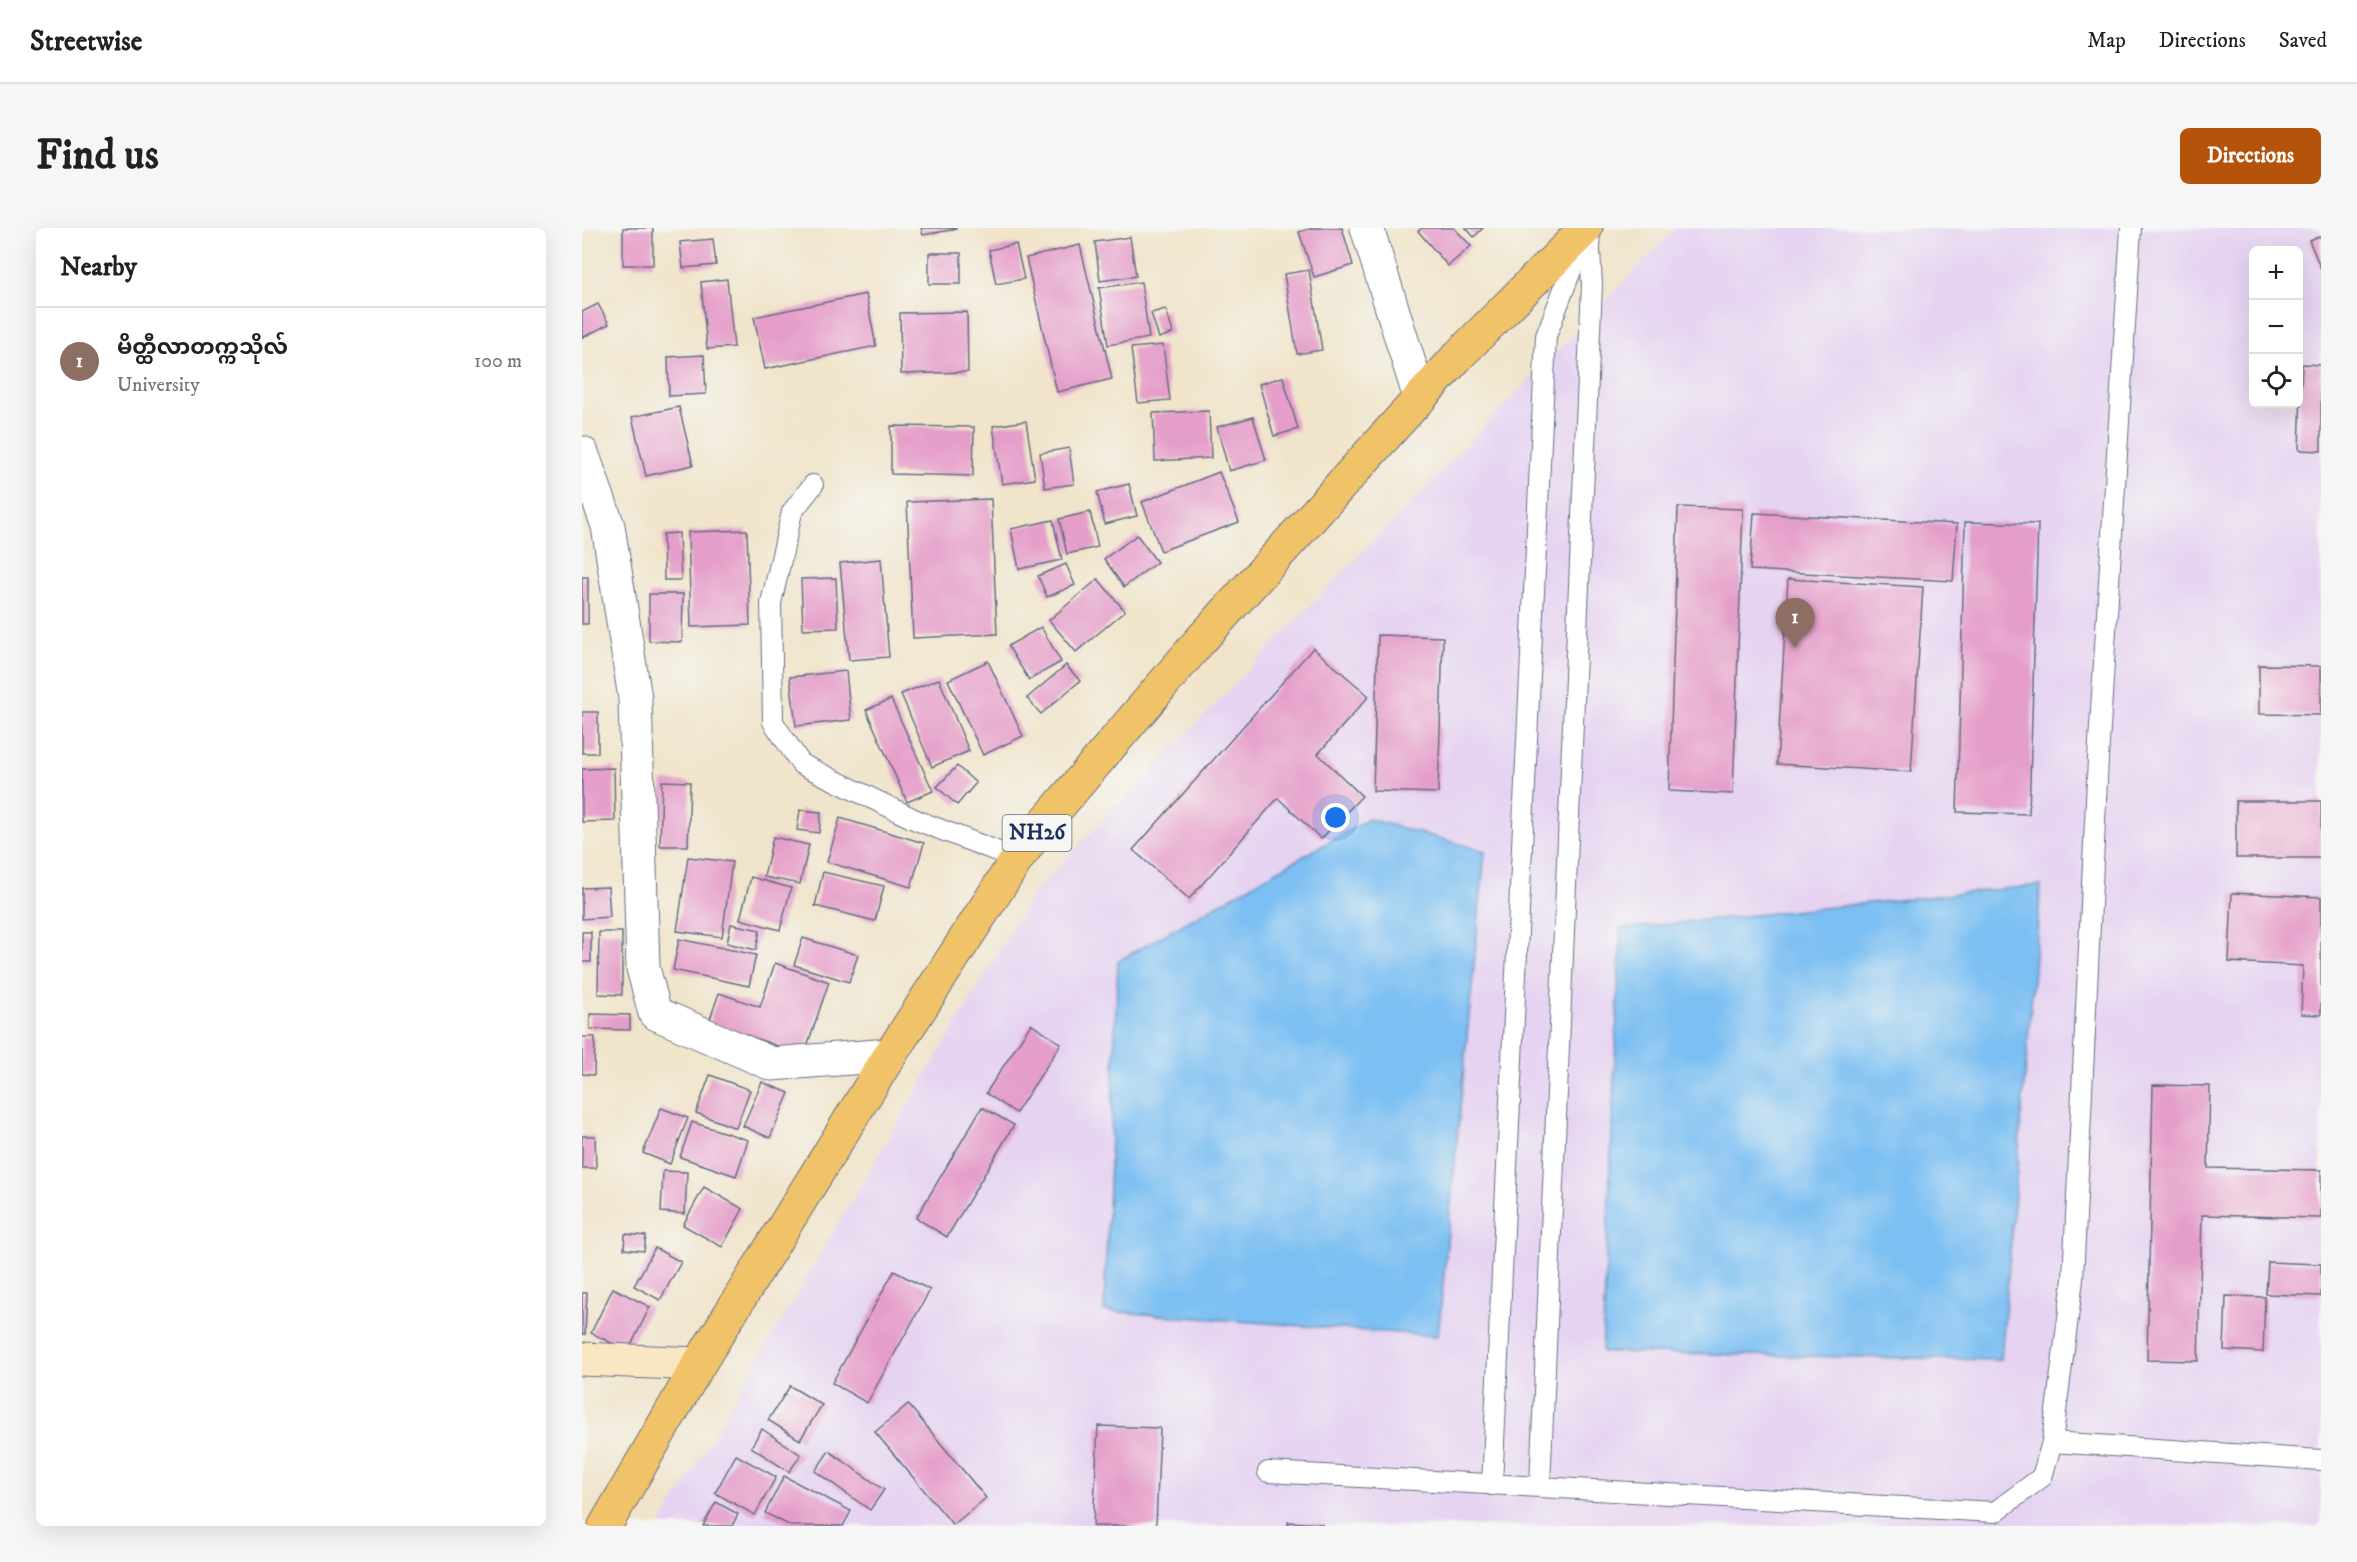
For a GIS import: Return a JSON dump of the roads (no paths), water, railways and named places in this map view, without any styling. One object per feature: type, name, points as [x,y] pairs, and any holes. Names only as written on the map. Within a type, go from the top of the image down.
[{"type":"highway","name":"NH26","points":[[605,1526],[699,1364],[890,1055],[1017,859],[1063,800],[1131,724],[1199,642],[1460,354],[1587,228]]},
{"type":"street","points":[[1367,228],[1420,398]]},
{"type":"street","points":[[582,453],[608,526],[635,698],[643,968],[655,1013],[772,1064],[890,1055]]},
{"type":"street","points":[[582,1359],[699,1364]]},
{"type":"lane","points":[[1492,1485],[1546,336],[1587,228]]},
{"type":"lane","points":[[1540,1485],[1591,309],[1587,228]]},
{"type":"lane","points":[[1268,1472],[1492,1485],[1540,1485],[1995,1512],[2042,1477],[2052,1442],[2073,1279],[2098,759],[2131,228]]},
{"type":"lane","points":[[813,485],[792,512],[771,603],[773,722],[801,764],[916,820],[1017,859]]},
{"type":"lane","points":[[2052,1442],[2321,1460]]},
{"type":"water","points":[[1369,819],[1485,851],[1438,1336],[1104,1311],[1118,961]]},
{"type":"water","points":[[2041,885],[2001,1360],[1602,1352],[1621,929]]},
{"type":"place","name":"မိတ္ထီလာတက္ကသိုလ်","points":[[1795,648]]}]
